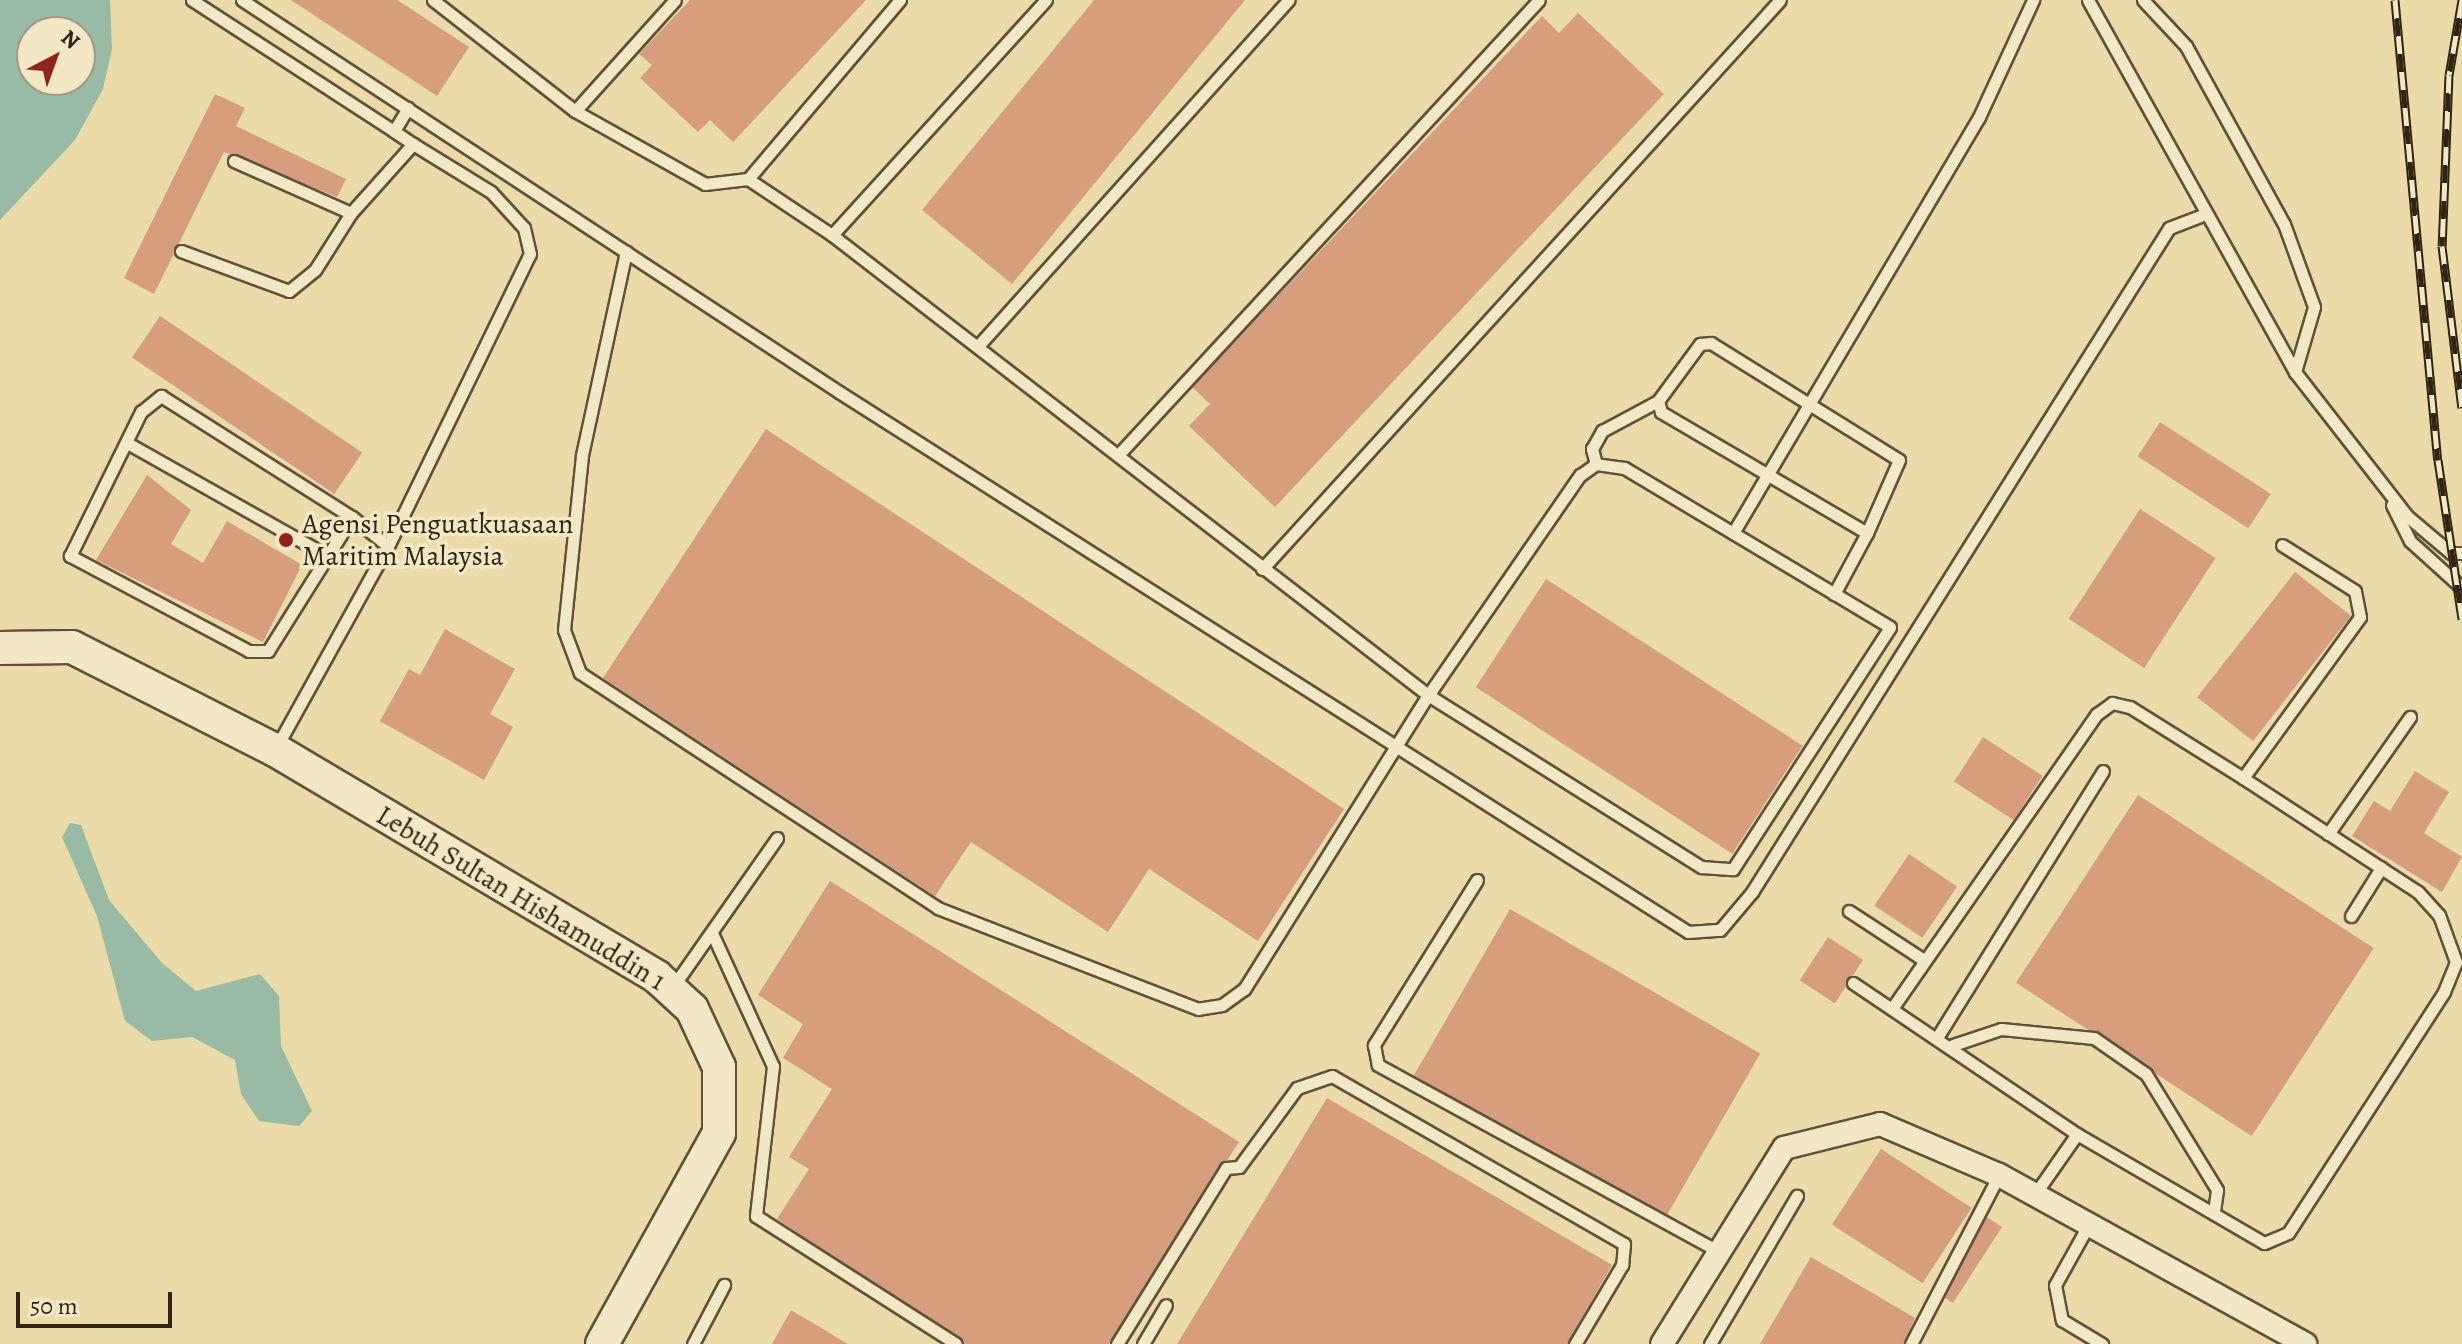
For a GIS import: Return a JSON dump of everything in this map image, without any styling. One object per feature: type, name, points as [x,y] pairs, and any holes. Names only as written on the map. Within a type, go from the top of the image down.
[{"type":"street","name":"Lebuh Sultan Hishamuddin 1","points":[[0,648],[31,642],[72,647],[275,750],[672,989],[692,1009],[719,1067],[719,1133],[602,1344]]},
{"type":"street","points":[[1662,1344],[1716,1250],[1784,1148],[1846,1127],[1880,1124],[1999,1175],[2305,1344]]},
{"type":"lane","points":[[192,0],[491,192],[524,228],[530,254],[388,546],[275,750]]},
{"type":"lane","points":[[242,0],[1659,920],[1688,932],[1720,930],[1752,892],[2169,228],[2206,214]]},
{"type":"lane","points":[[433,0],[575,111],[705,184],[748,179],[832,235],[1428,695],[1721,873],[1733,869],[1890,627],[1624,468],[1596,464],[1580,475],[1428,695],[1285,932],[1244,989],[1222,1005],[1198,1009],[938,908],[580,673],[569,653],[564,630],[582,455],[626,252]]},
{"type":"lane","points":[[575,111],[675,0]]},
{"type":"lane","points":[[748,179],[900,0]]},
{"type":"lane","points":[[832,235],[1046,0]]},
{"type":"lane","points":[[978,346],[1288,0]]},
{"type":"lane","points":[[1119,454],[1539,0]]},
{"type":"lane","points":[[1262,569],[1780,0]]},
{"type":"lane","points":[[1733,533],[1979,117],[2033,0]]},
{"type":"lane","points":[[2088,0],[2295,372],[2407,516],[2451,553],[2462,553]]},
{"type":"lane","points":[[2143,0],[2186,46],[2284,224],[2314,307],[2295,372]]},
{"type":"lane","points":[[394,131],[408,108]]},
{"type":"lane","points":[[181,251],[289,291],[315,270],[351,213],[413,144]]},
{"type":"lane","points":[[234,161],[351,213]]},
{"type":"lane","points":[[1596,464],[1592,449],[1602,431],[1658,401],[1700,344],[1711,343],[1812,402],[1899,460],[1867,533],[1834,594]]},
{"type":"lane","points":[[352,517],[268,651],[249,651],[143,589],[129,591],[70,556],[70,544],[129,444],[141,412],[161,396],[352,517],[388,546]]},
{"type":"lane","points":[[1658,401],[1668,419],[1867,533]]},
{"type":"lane","points":[[129,444],[328,556]]},
{"type":"lane","points":[[2382,483],[2410,541],[2462,588]]},
{"type":"lane","points":[[2243,778],[2360,617],[2355,591],[2282,545]]},
{"type":"lane","points":[[1893,1007],[2097,714],[2112,703],[2130,707],[2381,868],[2439,915],[2462,974]]},
{"type":"lane","points":[[2328,834],[2410,717]]},
{"type":"lane","points":[[1938,1036],[2103,771]]},
{"type":"lane","points":[[672,989],[777,838]]},
{"type":"lane","points":[[2351,916],[2381,868]]},
{"type":"lane","points":[[1477,880],[1374,1045],[1378,1065],[1716,1250]]},
{"type":"lane","points":[[1849,911],[1924,960]]},
{"type":"lane","points":[[712,933],[773,1066],[756,1216],[956,1344]]},
{"type":"lane","points":[[1853,983],[1953,1045],[2077,1134],[2264,1243],[2288,1233],[2444,992],[2456,962]]},
{"type":"lane","points":[[1953,1045],[2001,1029],[2094,1038],[2146,1074],[2217,1190],[2214,1212]]},
{"type":"lane","points":[[1117,1344],[1226,1168],[1239,1167],[1297,1088],[1332,1076],[1611,1230],[1624,1244],[1622,1265],[1575,1344]]},
{"type":"lane","points":[[2035,1194],[2077,1134]]},
{"type":"lane","points":[[1911,1344],[1999,1175]]},
{"type":"lane","points":[[1710,1344],[1797,1196]]},
{"type":"lane","points":[[2090,1223],[2055,1285],[2062,1320],[2102,1344]]},
{"type":"lane","points":[[693,1344],[724,1285]]},
{"type":"lane","points":[[1143,1344],[1166,1305]]},
{"type":"shaded area","points":[[0,0],[110,0],[112,49],[103,89],[75,140],[0,220]]},
{"type":"shaded area","points":[[70,823],[81,825],[109,900],[162,963],[196,991],[260,974],[279,996],[281,1046],[312,1111],[299,1126],[259,1121],[241,1094],[235,1060],[192,1037],[152,1041],[125,1021],[97,916],[62,837]]},
{"type":"building","points":[[291,0],[397,0],[469,47],[437,96]]},
{"type":"building","points":[[690,0],[866,0],[733,142],[710,120],[698,132],[640,78],[652,65],[639,54]]},
{"type":"building","points":[[1094,0],[1245,0],[1012,284],[922,210]]},
{"type":"building","points":[[1578,13],[1664,94],[1275,507],[1189,426],[1210,404],[1192,387],[1542,16],[1559,33]]},
{"type":"building","points":[[215,94],[245,108],[236,126],[346,179],[337,197],[224,152],[154,294],[124,278]]},
{"type":"building","points":[[160,316],[362,452],[334,494],[132,357]]},
{"type":"building","points":[[2160,422],[2271,494],[2248,528],[2138,456]]},
{"type":"building","points":[[766,429],[1344,809],[1258,941],[1149,869],[1108,932],[971,842],[935,896],[603,678]]},
{"type":"building","points":[[147,475],[191,510],[171,544],[203,563],[227,521],[302,565],[263,642],[96,560]]},
{"type":"building","points":[[2140,509],[2215,558],[2144,668],[2069,619]]},
{"type":"building","points":[[2295,572],[2351,616],[2253,741],[2197,697]]},
{"type":"building","points":[[1546,579],[1803,746],[1732,854],[1476,687]]},
{"type":"building","points":[[445,629],[515,669],[490,714],[513,727],[484,780],[380,721],[409,669],[420,675]]},
{"type":"building","points":[[1983,737],[2043,776],[2014,820],[1954,781]]},
{"type":"building","points":[[2415,771],[2449,792],[2424,833],[2462,857],[2442,892],[2352,836],[2374,801],[2390,811]]},
{"type":"building","points":[[2138,795],[2374,948],[2252,1136],[2016,983]]},
{"type":"building","points":[[1909,854],[1957,886],[1922,938],[1874,905]]},
{"type":"building","points":[[830,881],[1239,1142],[1109,1344],[964,1344],[777,1219],[809,1169],[789,1157],[832,1089],[783,1058],[803,1024],[758,995]]},
{"type":"building","points":[[1510,909],[1760,1054],[1664,1220],[1414,1075]]},
{"type":"building","points":[[1828,937],[1863,960],[1835,1003],[1800,981]]},
{"type":"building","points":[[1327,1098],[1612,1265],[1567,1344],[1177,1344]]},
{"type":"building","points":[[1881,1149],[1972,1208],[1923,1283],[1832,1224]]},
{"type":"building","points":[[1986,1217],[2002,1227],[1953,1303],[1945,1298]]},
{"type":"building","points":[[1811,1257],[1915,1318],[1903,1344],[1760,1344]]},
{"type":"building","points":[[791,1310],[848,1344],[772,1344]]},
{"type":"railway","points":[[2395,0],[2438,460],[2462,619]]},
{"type":"railway","points":[[2462,0],[2449,75],[2442,246],[2462,408]]},
{"type":"place","name":"Agensi Penguatkuasaan Maritim Malaysia","points":[[286,540]]}]
